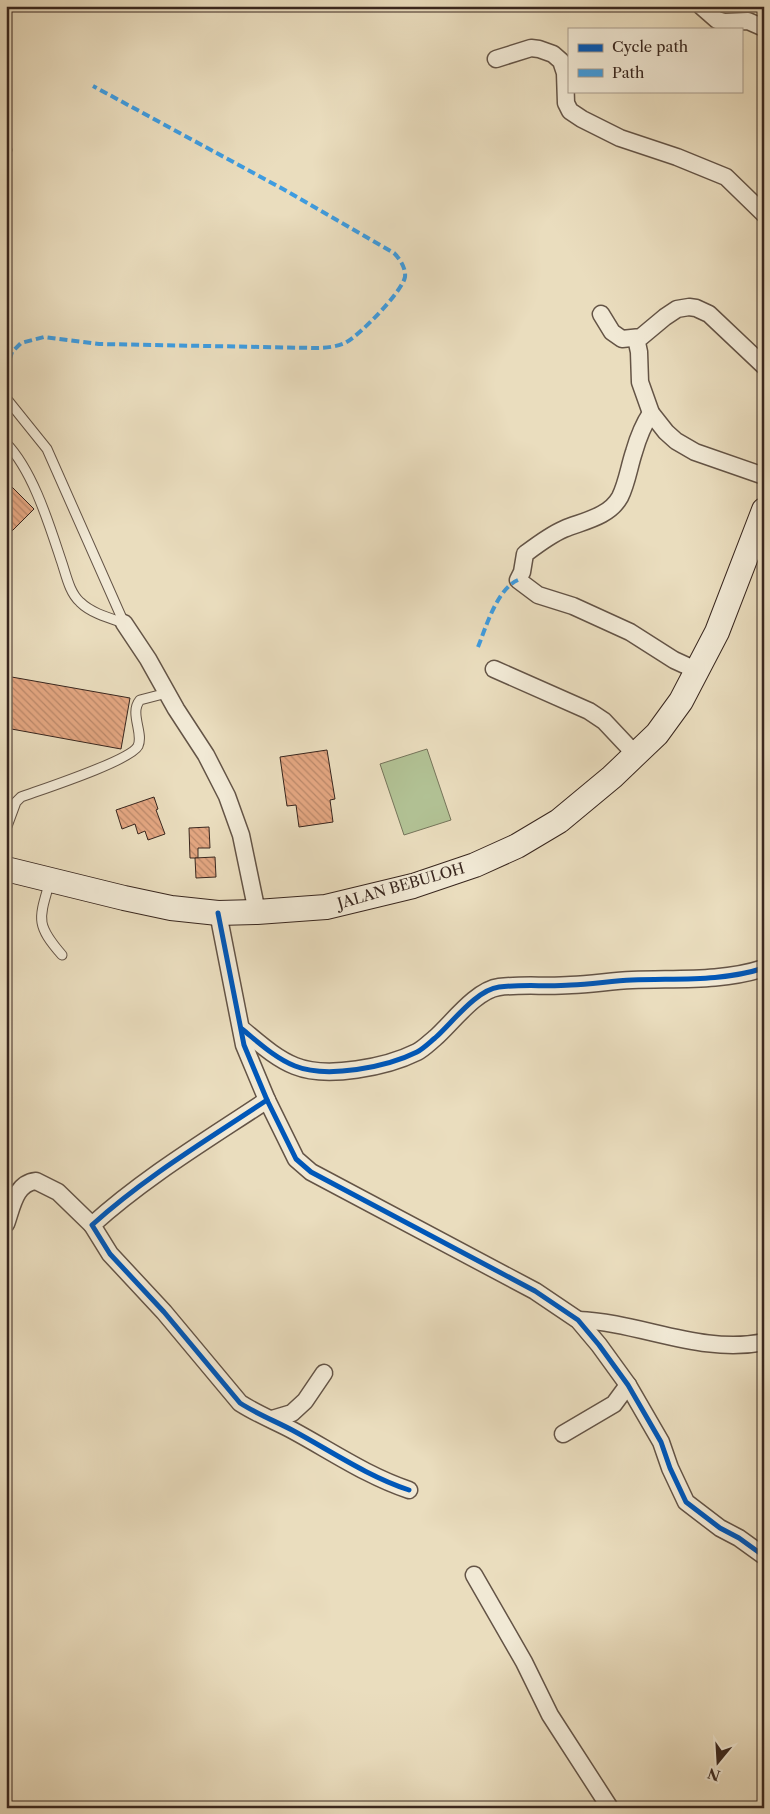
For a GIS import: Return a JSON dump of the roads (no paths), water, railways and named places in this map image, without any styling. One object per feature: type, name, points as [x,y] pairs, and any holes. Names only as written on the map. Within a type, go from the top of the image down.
[{"type":"main road","name":"JALAN BEBULOH","points":[[6,869],[171,908],[218,913],[257,912],[326,907],[414,886],[474,865],[517,846],[559,821],[636,755],[657,734],[681,701],[717,632],[764,510]]},
{"type":"street","points":[[701,6],[717,20],[724,22],[748,21],[764,28]]},
{"type":"street","points":[[496,59],[531,48],[553,54],[561,61],[565,73],[566,103],[570,111],[620,138],[677,157],[726,177],[764,214]]},
{"type":"street","points":[[601,314],[612,332],[622,339],[641,337],[665,317],[677,310],[688,307],[696,308],[709,314],[764,366]]},
{"type":"street","points":[[636,338],[639,352],[640,382],[651,413],[676,441],[695,452],[764,476]]},
{"type":"street","points":[[651,413],[643,426],[627,478],[616,502],[595,518],[564,529],[545,539],[525,554],[522,572],[518,580],[538,595],[573,606],[630,632],[674,660],[698,671]]},
{"type":"street","points":[[124,623],[206,755],[227,796],[241,835],[257,912]]},
{"type":"street","points":[[494,669],[589,711],[604,721],[636,755]]},
{"type":"street","points":[[218,913],[244,1045],[267,1100],[296,1158],[311,1172],[535,1291],[578,1320],[600,1345],[628,1385],[661,1442],[675,1480],[686,1502],[720,1528],[740,1538],[764,1556]]},
{"type":"street","points":[[242,1028],[294,1066],[308,1070],[352,1069],[387,1063],[418,1052],[441,1033],[474,1000],[498,987],[572,985],[631,980],[695,980],[729,976],[764,968]]},
{"type":"street","points":[[92,1225],[114,1205],[166,1167],[267,1100]]},
{"type":"street","points":[[6,1224],[18,1192],[25,1185],[36,1181],[58,1192],[92,1225],[110,1254],[164,1312],[240,1403],[253,1412],[272,1419],[389,1484],[409,1490]]},
{"type":"street","points":[[578,1320],[684,1340],[730,1345],[764,1342]]},
{"type":"street","points":[[272,1419],[292,1413],[305,1401],[324,1373]]},
{"type":"street","points":[[563,1434],[614,1404],[628,1385]]},
{"type":"street","points":[[474,1575],[524,1662],[550,1715],[610,1808]]},
{"type":"lane","points":[[6,398],[47,449],[124,623]]},
{"type":"lane","points":[[6,443],[14,451],[43,509],[74,595],[89,609],[124,623]]},
{"type":"lane","points":[[6,829],[16,802],[21,797],[70,780],[126,756],[134,750],[138,746],[140,738],[137,716],[138,703],[140,700],[167,694]]},
{"type":"lane","points":[[50,880],[41,912],[42,924],[51,942],[62,955]]}]
